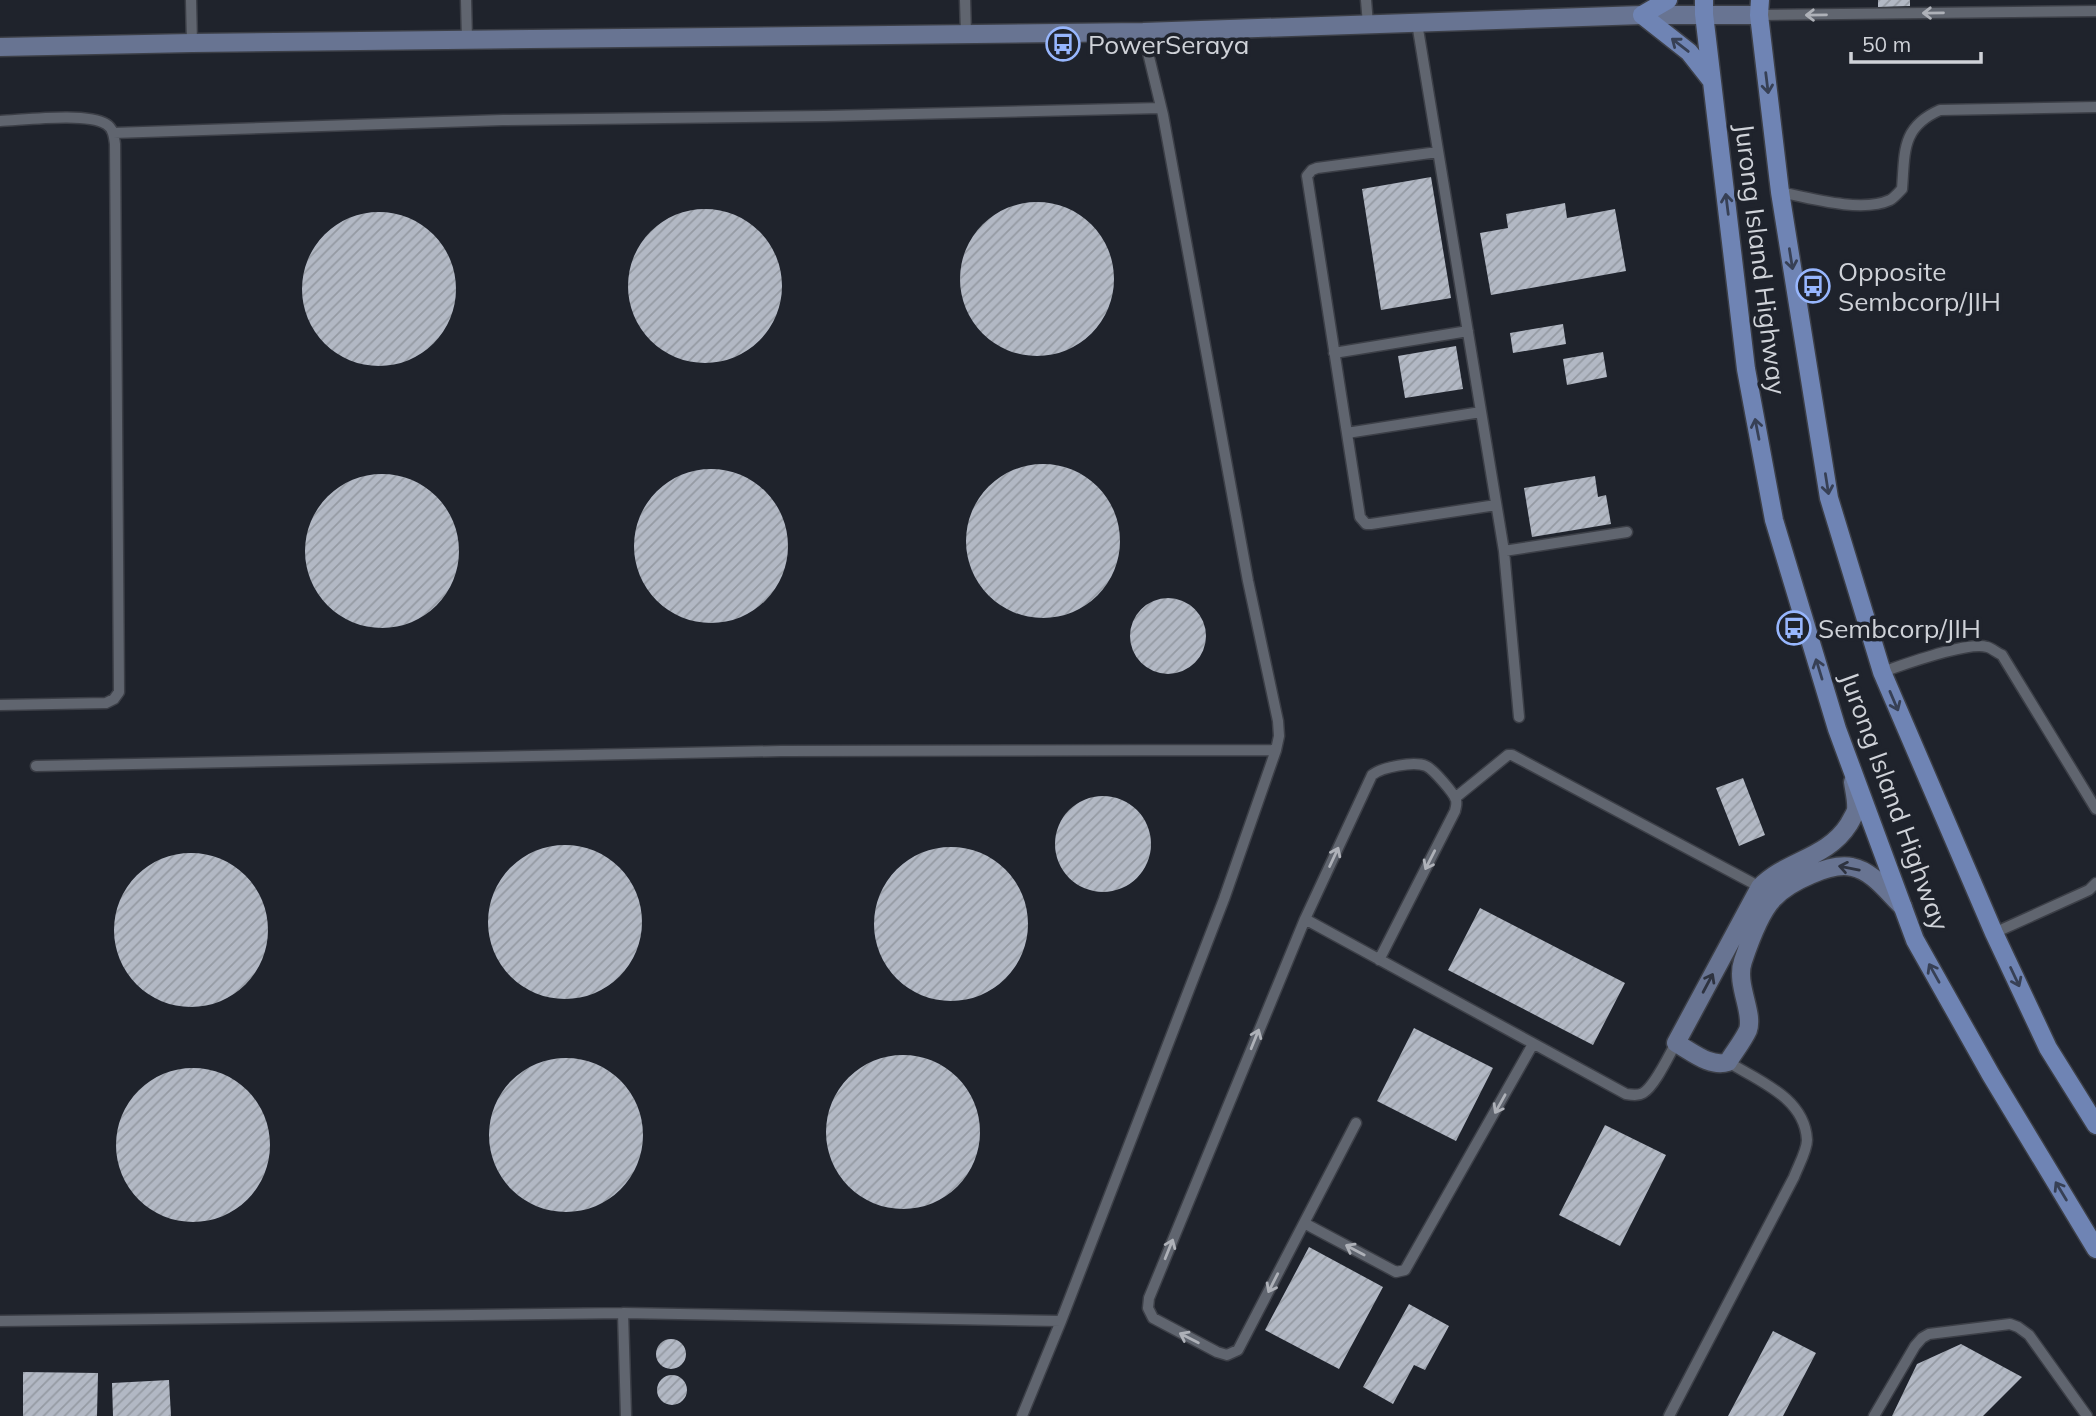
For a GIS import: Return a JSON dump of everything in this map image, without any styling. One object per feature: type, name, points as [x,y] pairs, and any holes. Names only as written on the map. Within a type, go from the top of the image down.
[{"type":"main road","points":[[1668,0],[1642,15],[1689,52],[1712,80]]},
{"type":"main road","name":"Jurong Island Highway","points":[[1704,7],[1746,369],[1774,520],[1838,729],[1915,940],[1991,1075],[2096,1249]]},
{"type":"main road","name":"Jurong Island Highway","points":[[1759,8],[1780,192],[1829,498],[1882,672],[1994,933],[2048,1048],[2096,1125]]},
{"type":"street","points":[[0,47],[1143,32],[1642,15],[1704,7],[1759,8]]},
{"type":"street","points":[[1850,765],[1856,811],[1840,837],[1827,849],[1772,877],[1760,887],[1676,1043],[1710,1062],[1728,1062],[1748,1029],[1749,1020],[1740,975],[1762,917],[1773,899],[1812,874],[1836,866],[1853,867],[1870,875],[1903,907]]},
{"type":"lane","points":[[191,0],[192,43]]},
{"type":"lane","points":[[466,0],[467,39]]},
{"type":"lane","points":[[965,0],[966,34]]},
{"type":"lane","points":[[1366,0],[1368,24]]},
{"type":"lane","points":[[1992,0],[1992,12]]},
{"type":"lane","points":[[1759,8],[2096,11]]},
{"type":"lane","points":[[1417,23],[1504,551],[1519,717]]},
{"type":"lane","points":[[1022,1416],[1062,1321],[1224,899],[1279,736],[1161,108],[1143,32]]},
{"type":"lane","points":[[1780,192],[1836,203],[1870,205],[1891,200],[1902,189],[1903,151],[1910,132],[1926,116],[1940,110],[2096,107]]},
{"type":"lane","points":[[113,133],[503,120],[1161,108]]},
{"type":"lane","points":[[0,121],[89,118],[107,124],[113,133],[119,692],[114,699],[106,703],[0,705]]},
{"type":"lane","points":[[1438,152],[1317,168],[1309,173],[1307,181],[1360,517],[1366,524],[1496,505]]},
{"type":"lane","points":[[1334,353],[1468,331]]},
{"type":"lane","points":[[1347,433],[1481,412]]},
{"type":"lane","points":[[1504,551],[1627,532]]},
{"type":"lane","points":[[1882,672],[1922,658],[1966,648],[1986,646],[2002,655],[2096,809]]},
{"type":"lane","points":[[36,766],[768,751],[1276,750]]},
{"type":"lane","points":[[1455,797],[1512,755],[1760,887]]},
{"type":"lane","points":[[1356,1123],[1241,1346],[1227,1355],[1217,1352],[1153,1318],[1148,1308],[1149,1298],[1305,919],[1372,775],[1385,767],[1423,765],[1429,768],[1455,797],[1455,811],[1379,960]]},
{"type":"lane","points":[[1994,933],[2089,890],[2096,883]]},
{"type":"lane","points":[[1305,919],[1626,1094],[1643,1093],[1649,1087],[1676,1043]]},
{"type":"lane","points":[[1304,1223],[1396,1272],[1405,1270],[1533,1044]]},
{"type":"lane","points":[[1669,1416],[1794,1177],[1807,1143],[1797,1110],[1783,1095],[1728,1062]]},
{"type":"lane","points":[[0,1321],[623,1313],[1062,1321]]},
{"type":"lane","points":[[623,1313],[626,1416]]},
{"type":"lane","points":[[1874,1416],[1922,1338],[1929,1334],[2010,1324],[2029,1335],[2087,1416]]},
{"type":"building","points":[[1878,0],[1910,0],[1910,6],[1878,7]]},
{"type":"building","points":[[1431,177],[1451,298],[1381,310],[1362,189]]},
{"type":"building","points":[[1037,202],[1066,208],[1091,225],[1108,250],[1114,279],[1108,308],[1091,333],[1066,350],[1037,356],[1008,350],[983,333],[966,308],[960,279],[966,250],[983,225],[1008,208]]},
{"type":"building","points":[[1565,203],[1567,218],[1615,209],[1626,271],[1491,295],[1480,233],[1508,228],[1506,214]]},
{"type":"building","points":[[705,209],[734,215],[759,232],[776,257],[782,286],[776,315],[759,340],[734,357],[705,363],[676,357],[651,340],[634,315],[628,286],[634,257],[651,232],[676,215]]},
{"type":"building","points":[[379,212],[408,218],[433,235],[450,260],[456,289],[450,318],[433,343],[408,360],[379,366],[350,360],[325,343],[308,318],[302,289],[308,260],[325,235],[350,218]]},
{"type":"building","points":[[1563,324],[1566,344],[1513,353],[1510,333]]},
{"type":"building","points":[[1456,346],[1463,389],[1405,398],[1398,356]]},
{"type":"building","points":[[1603,352],[1607,377],[1567,385],[1563,359]]},
{"type":"building","points":[[1043,464],[1072,470],[1097,487],[1114,512],[1120,541],[1114,570],[1097,595],[1072,612],[1043,618],[1014,612],[989,595],[972,570],[966,541],[972,512],[989,487],[1014,470]]},
{"type":"building","points":[[711,469],[740,475],[765,492],[782,517],[788,546],[782,575],[765,600],[740,617],[711,623],[682,617],[657,600],[640,575],[634,546],[640,517],[657,492],[682,475]]},
{"type":"building","points":[[382,474],[411,480],[436,497],[453,522],[459,551],[453,580],[436,605],[411,622],[382,628],[353,622],[328,605],[311,580],[305,551],[311,522],[328,497],[353,480]]},
{"type":"building","points":[[1595,476],[1598,497],[1606,495],[1611,524],[1532,537],[1524,488]]},
{"type":"building","points":[[1168,598],[1183,601],[1195,609],[1203,621],[1206,636],[1203,651],[1195,663],[1183,671],[1168,674],[1153,671],[1141,663],[1133,651],[1130,636],[1133,621],[1141,609],[1153,601]]},
{"type":"building","points":[[1743,778],[1765,835],[1739,846],[1716,788]]},
{"type":"building","points":[[1103,796],[1121,800],[1137,810],[1147,826],[1151,844],[1147,862],[1137,878],[1121,888],[1103,892],[1085,888],[1069,878],[1059,862],[1055,844],[1059,826],[1069,810],[1085,800]]},
{"type":"building","points":[[565,845],[594,851],[619,868],[636,893],[642,922],[636,951],[619,976],[594,993],[565,999],[536,993],[511,976],[494,951],[488,922],[494,893],[511,868],[536,851]]},
{"type":"building","points":[[951,847],[980,853],[1005,870],[1022,895],[1028,924],[1022,953],[1005,978],[980,995],[951,1001],[922,995],[897,978],[880,953],[874,924],[880,895],[897,870],[922,853]]},
{"type":"building","points":[[191,853],[220,859],[245,876],[262,901],[268,930],[262,959],[245,984],[220,1001],[191,1007],[162,1001],[137,984],[120,959],[114,930],[120,901],[137,876],[162,859]]},
{"type":"building","points":[[1480,908],[1625,983],[1593,1045],[1448,970]]},
{"type":"building","points":[[1414,1028],[1493,1068],[1456,1141],[1377,1101]]},
{"type":"building","points":[[903,1055],[932,1061],[957,1078],[974,1103],[980,1132],[974,1161],[957,1186],[932,1203],[903,1209],[874,1203],[849,1186],[832,1161],[826,1132],[832,1103],[849,1078],[874,1061]]},
{"type":"building","points":[[566,1058],[595,1064],[620,1081],[637,1106],[643,1135],[637,1164],[620,1189],[595,1206],[566,1212],[537,1206],[512,1189],[495,1164],[489,1135],[495,1106],[512,1081],[537,1064]]},
{"type":"building","points":[[193,1068],[222,1074],[247,1091],[264,1116],[270,1145],[264,1174],[247,1199],[222,1216],[193,1222],[164,1216],[139,1199],[122,1174],[116,1145],[122,1116],[139,1091],[164,1074]]},
{"type":"building","points":[[1605,1125],[1666,1155],[1620,1246],[1559,1215]]},
{"type":"building","points":[[1309,1247],[1383,1287],[1339,1369],[1265,1330]]},
{"type":"building","points":[[1409,1304],[1449,1326],[1425,1370],[1414,1365],[1393,1404],[1363,1387]]},
{"type":"building","points":[[1773,1331],[1816,1353],[1783,1416],[1728,1416]]},
{"type":"building","points":[[671,1339],[682,1343],[686,1354],[682,1365],[671,1369],[660,1365],[656,1354],[660,1343]]},
{"type":"building","points":[[1961,1344],[2022,1377],[1983,1416],[1892,1416],[1917,1364]]},
{"type":"building","points":[[23,1372],[98,1373],[97,1416],[23,1416]]},
{"type":"building","points":[[672,1375],[683,1379],[687,1390],[683,1401],[672,1405],[661,1401],[657,1390],[661,1379]]},
{"type":"building","points":[[169,1380],[171,1416],[113,1416],[112,1383]]},
{"type":"place","name":"PowerSeraya","points":[[1063,44]]},
{"type":"place","name":"Opposite Sembcorp/JIH","points":[[1813,286]]},
{"type":"place","name":"Sembcorp/JIH","points":[[1794,628]]}]
